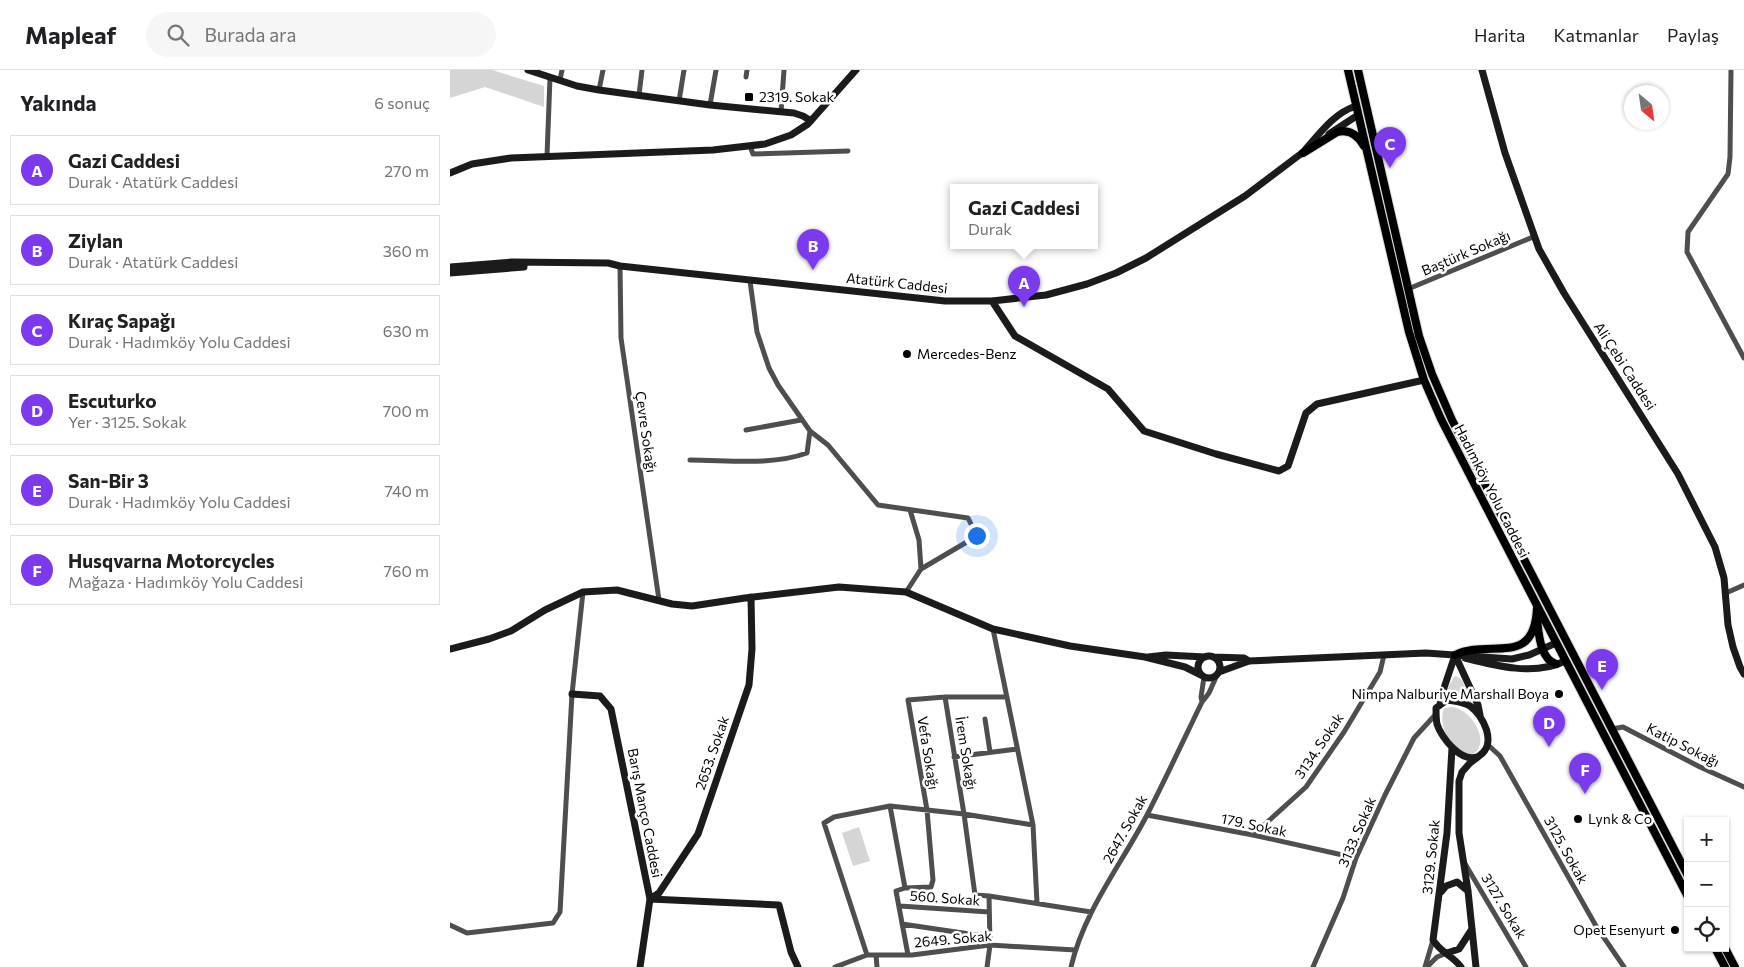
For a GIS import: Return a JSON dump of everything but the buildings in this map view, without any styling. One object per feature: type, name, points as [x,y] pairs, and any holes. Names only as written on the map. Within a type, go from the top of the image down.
[{"type":"main road","name":"Hadımköy Yolu Caddesi","points":[[1348,70],[1356,106],[1362,112],[1379,161],[1424,351],[1442,399],[1684,868]]},
{"type":"main road","name":"Hadımköy Yolu Caddesi","points":[[1358,70],[1366,150],[1409,332],[1424,380],[1448,432],[1684,889]]},
{"type":"main road","points":[[1303,153],[1337,132],[1342,131],[1356,136],[1366,150]]},
{"type":"main road","points":[[1537,606],[1537,618],[1543,648],[1547,659],[1556,664]]},
{"type":"main road","points":[[1455,655],[1469,650],[1507,648],[1519,645],[1529,638],[1537,618]]},
{"type":"main road","points":[[1556,643],[1564,644],[1571,651],[1565,661]]},
{"type":"main road","points":[[1717,952],[1725,967]]},
{"type":"main road","points":[[1727,952],[1735,967]]},
{"type":"street","points":[[528,70],[550,78],[599,90],[710,105],[781,112],[803,116],[811,121]]},
{"type":"street","points":[[560,80],[562,70]]},
{"type":"street","points":[[599,90],[603,70]]},
{"type":"street","points":[[639,95],[642,70]]},
{"type":"street","points":[[679,101],[684,70]]},
{"type":"street","points":[[710,105],[716,70]]},
{"type":"street","points":[[746,77],[748,70]]},
{"type":"street","points":[[781,112],[784,70]]},
{"type":"street","points":[[450,173],[463,167],[489,160],[713,150],[750,146],[780,140],[802,129],[811,121],[856,70]]},
{"type":"street","name":"Ali Çebi Caddesi","points":[[1482,70],[1505,153],[1539,249],[1564,293],[1678,474],[1715,547],[1721,563],[1726,593],[1728,625],[1733,647],[1744,674]]},
{"type":"street","points":[[1731,70],[1730,157],[1728,174],[1688,232],[1687,252],[1744,358]]},
{"type":"street","points":[[547,156],[550,78]]},
{"type":"street","points":[[1303,153],[1328,124],[1343,111],[1356,106]]},
{"type":"street","points":[[1303,153],[1362,112]]},
{"type":"street","points":[[750,146],[754,154],[848,151]]},
{"type":"street","name":"Atatürk Caddesi","points":[[450,267],[512,262],[608,263],[750,281],[776,282],[944,301],[992,302],[1046,295],[1087,284],[1116,273],[1146,258],[1245,196],[1303,153]]},
{"type":"street","name":"Baştürk Sokağı","points":[[1408,289],[1533,236]]},
{"type":"street","points":[[450,273],[517,267],[620,266]]},
{"type":"street","name":"Çevre Sokağı","points":[[620,266],[620,338],[659,600]]},
{"type":"street","points":[[750,281],[757,332],[769,368],[778,385],[810,431],[828,445],[878,505],[968,518],[977,536],[921,569],[906,592]]},
{"type":"street","points":[[992,302],[1016,336],[1108,389],[1144,431],[1216,454],[1279,471],[1288,466],[1306,413],[1318,404],[1424,380]]},
{"type":"street","points":[[746,430],[801,420]]},
{"type":"street","points":[[690,460],[776,461],[796,457],[807,453],[810,431]]},
{"type":"street","points":[[910,510],[919,540],[921,569]]},
{"type":"street","points":[[1726,593],[1744,585]]},
{"type":"street","points":[[450,649],[511,631],[545,610],[583,592],[617,590],[672,604],[692,606],[838,587],[906,592],[994,629],[1070,646],[1145,657],[1185,667],[1210,678],[1249,661],[1426,653],[1512,659],[1529,655],[1556,643]]},
{"type":"street","points":[[450,925],[467,933],[553,923],[560,912],[572,694],[583,592]]},
{"type":"street","name":"2653. Sokak","points":[[650,899],[659,893],[698,834],[749,685],[752,649],[751,597]]},
{"type":"street","points":[[994,629],[1033,825],[1037,904]]},
{"type":"street","points":[[1145,657],[1166,655],[1244,658],[1249,661]]},
{"type":"street","name":"3134. Sokak","points":[[1253,835],[1306,787],[1344,732],[1380,672],[1384,655]]},
{"type":"street","points":[[1455,655],[1512,667],[1534,668],[1565,661]]},
{"type":"street","points":[[1440,705],[1441,696],[1455,655]]},
{"type":"street","points":[[1455,655],[1478,705],[1488,735],[1485,750],[1462,772],[1459,781],[1458,833],[1468,891],[1476,967]]},
{"type":"street","points":[[1209,657],[1219,662],[1218,674]]},
{"type":"street","points":[[1202,702],[1203,676],[1198,666],[1200,662],[1209,657]]},
{"type":"street","name":"2647. Sokak","points":[[1071,967],[1075,950],[1091,912],[1147,816],[1202,702],[1210,693],[1218,674]]},
{"type":"street","name":"Barış Manço Caddesi","points":[[572,694],[600,696],[611,709],[650,899],[640,967]]},
{"type":"street","points":[[945,697],[1007,697]]},
{"type":"street","name":"Vefa Sokağı","points":[[906,888],[931,887],[934,880],[927,810],[908,700],[945,697]]},
{"type":"street","name":"İrem Sokağı","points":[[945,697],[975,895],[989,896]]},
{"type":"street","points":[[1478,757],[1468,758],[1452,748],[1441,733],[1437,723],[1436,708],[1448,700],[1469,706],[1480,715]]},
{"type":"street","name":"3133. Sokak","points":[[1313,967],[1343,898],[1356,858],[1414,738],[1436,713]]},
{"type":"street","points":[[986,719],[990,752]]},
{"type":"street","name":"Katip Sokağı","points":[[1612,729],[1623,727],[1700,767],[1744,787]]},
{"type":"street","name":"3125. Sokak","points":[[1487,744],[1500,756],[1596,926],[1624,967]]},
{"type":"street","name":"3129. Sokak","points":[[1426,967],[1434,940],[1447,833],[1452,748]]},
{"type":"street","points":[[954,757],[1017,749]]},
{"type":"street","points":[[868,955],[824,823],[834,817],[890,806],[964,814],[1033,825]]},
{"type":"street","points":[[890,806],[906,888],[896,891],[908,955]]},
{"type":"street","name":"179. Sokak","points":[[1147,816],[1253,835],[1356,858]]},
{"type":"street","name":"3127. Sokak","points":[[1461,856],[1526,967]]},
{"type":"street","points":[[1439,896],[1446,886],[1452,882],[1457,882],[1468,891]]},
{"type":"street","points":[[987,967],[990,945],[989,896],[1091,912]]},
{"type":"street","points":[[650,899],[779,905],[791,952],[798,967]]},
{"type":"street","name":"560. Sokak","points":[[900,906],[989,912]]},
{"type":"street","points":[[902,924],[990,937]]},
{"type":"street","points":[[1426,967],[1437,957],[1460,949],[1472,929]]},
{"type":"street","points":[[1434,940],[1438,947],[1461,967]]},
{"type":"street","name":"2649. Sokak","points":[[836,967],[868,955],[908,955],[990,945],[1075,950]]},
{"type":"street","points":[[876,955],[877,967]]},
{"type":"shaded area","points":[[450,70],[492,70],[544,86],[544,107],[485,87],[450,98]]},
{"type":"shaded area","points":[[1456,676],[1462,680],[1473,706],[1449,697],[1443,697]]},
{"type":"shaded area","points":[[1451,707],[1466,713],[1477,726],[1480,742],[1478,749],[1473,754],[1459,750],[1448,738],[1442,715],[1444,708]]},
{"type":"shaded area","points":[[859,827],[870,861],[853,866],[842,833]]},
{"type":"place","name":"2319. Sokak","points":[[749,97]]},
{"type":"place","name":"Kıraç Sapağı","points":[[1390,168]]},
{"type":"place","name":"Ziylan","points":[[813,270]]},
{"type":"place","name":"Gazi Caddesi","points":[[1024,307]]},
{"type":"place","name":"Mercedes-Benz","points":[[907,354]]},
{"type":"place","name":"San-Bir 3","points":[[1602,690]]},
{"type":"place","name":"Nimpa Nalburiye Marshall Boya","points":[[1559,694]]},
{"type":"place","name":"Escuturko","points":[[1549,747]]},
{"type":"place","name":"Husqvarna Motorcycles","points":[[1585,794]]},
{"type":"place","name":"Lynk & Co","points":[[1578,819]]},
{"type":"place","name":"Opet Esenyurt","points":[[1675,930]]}]
